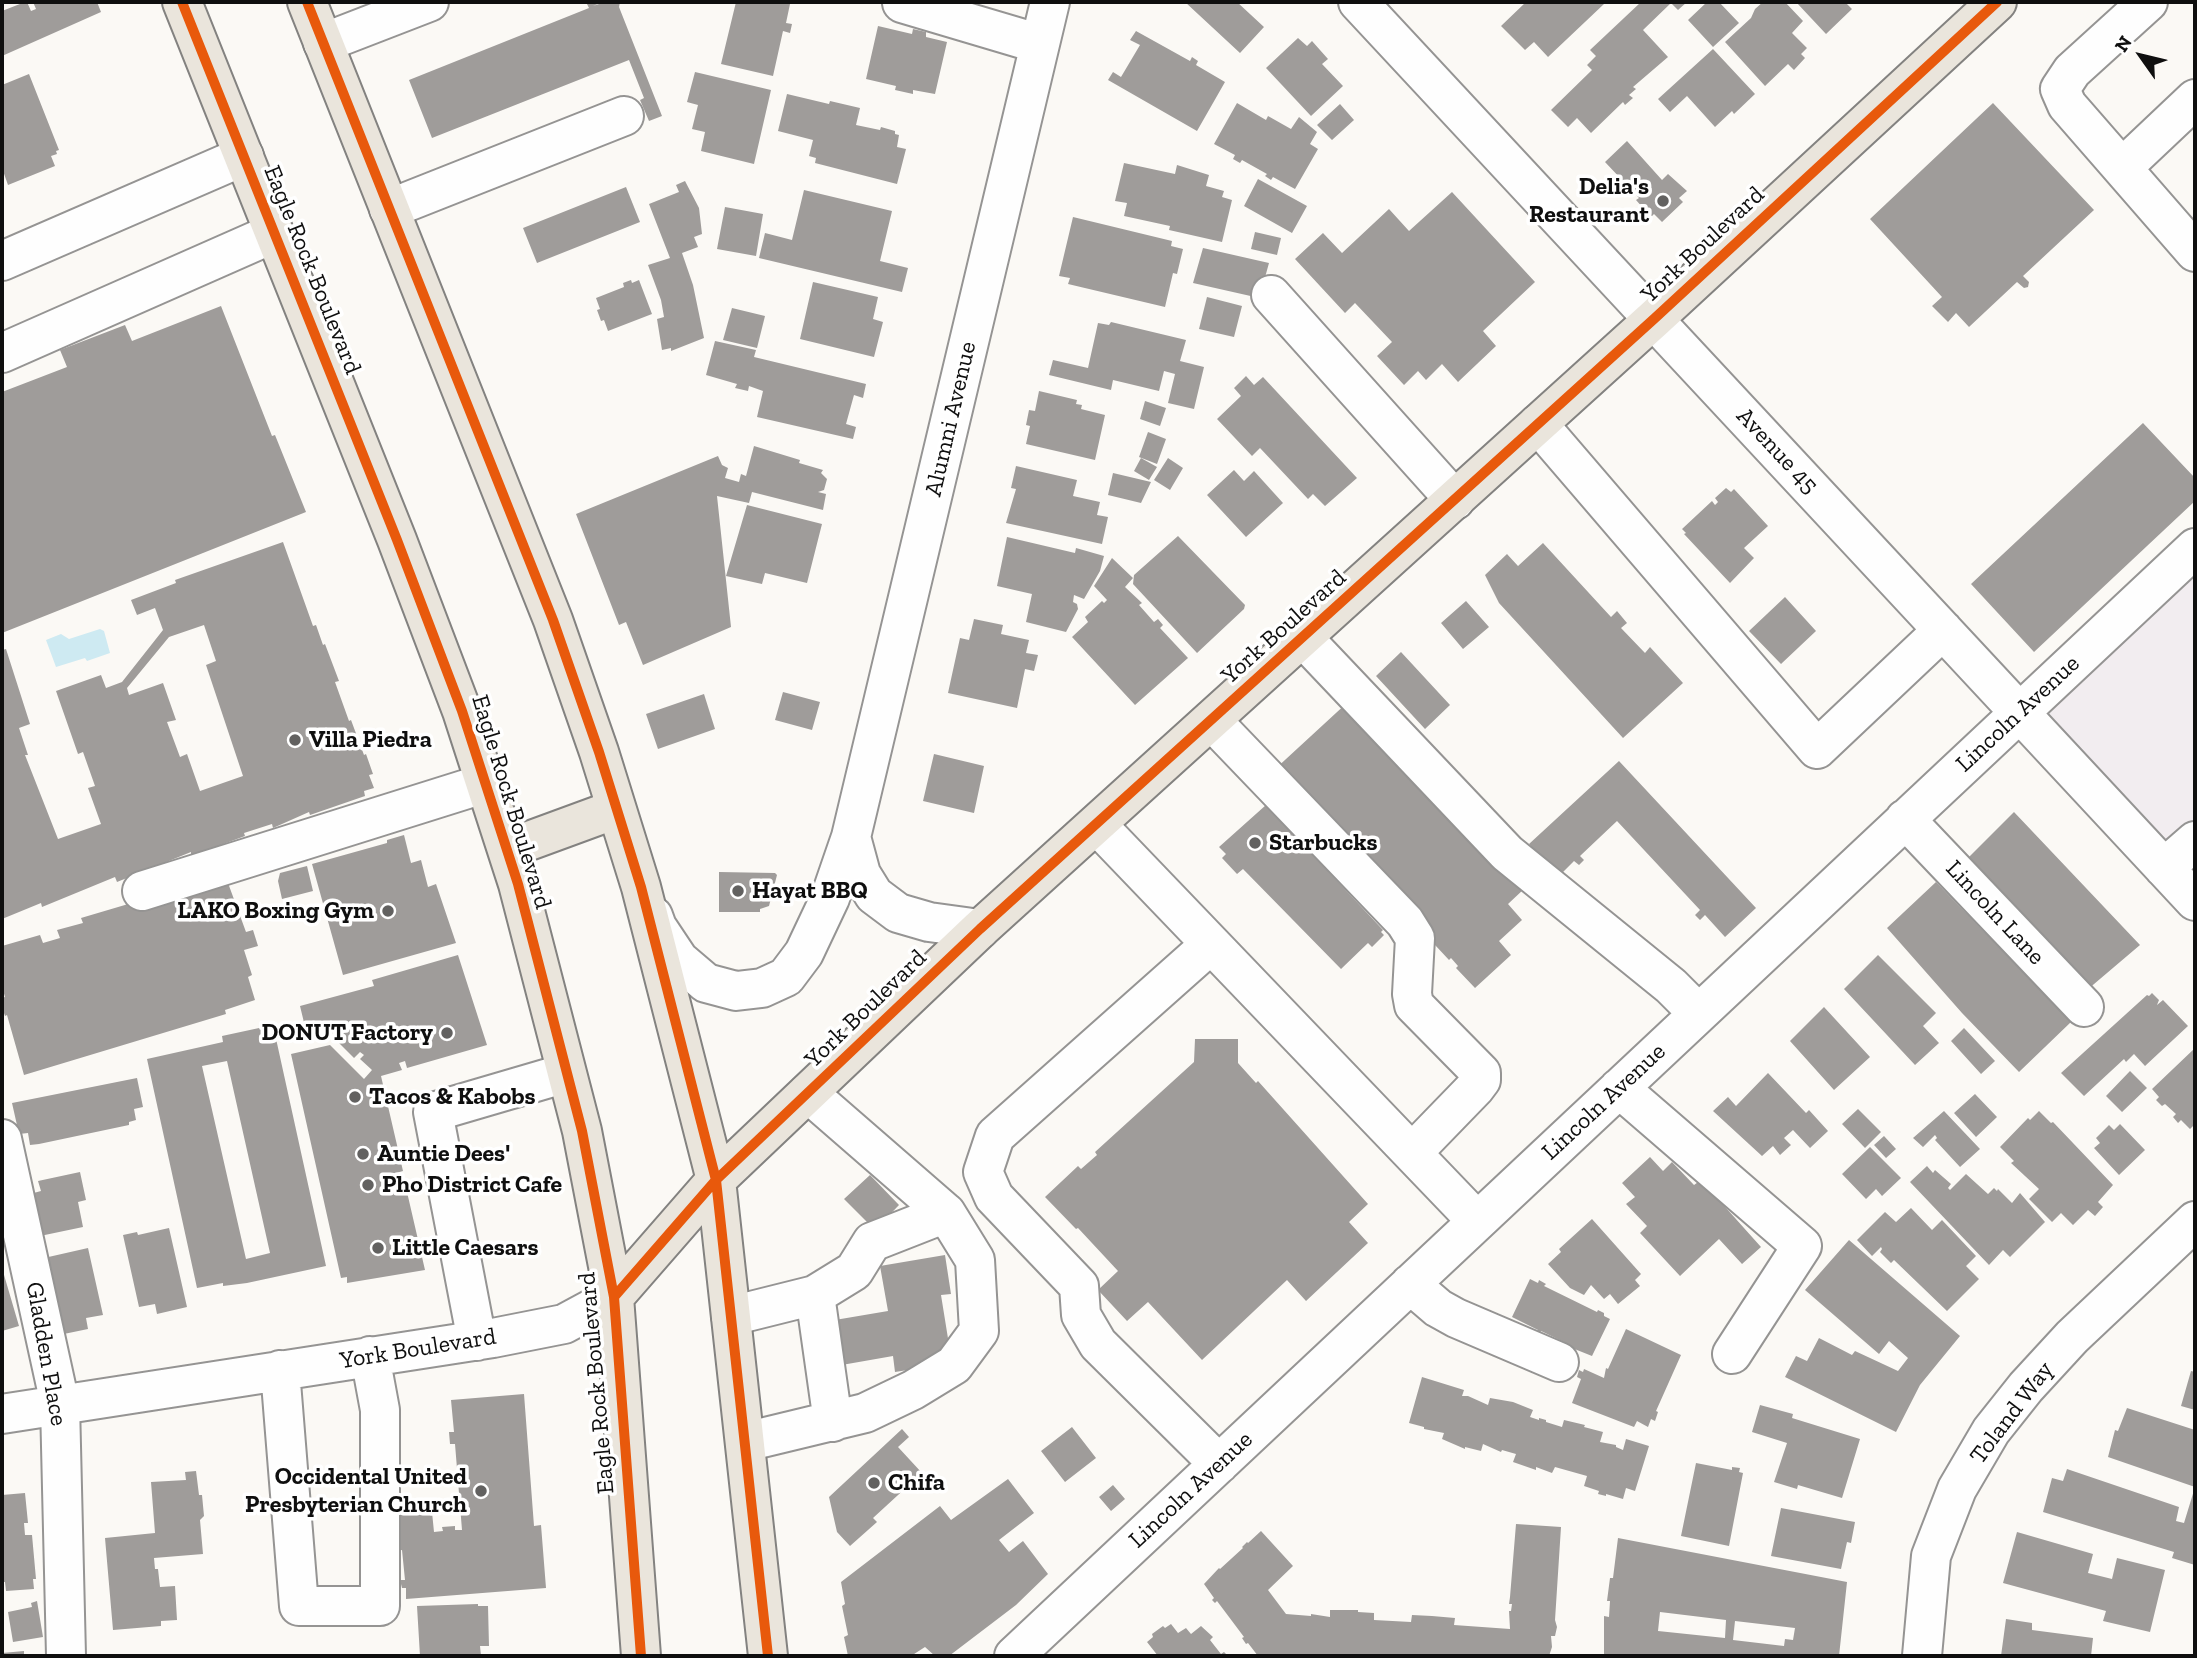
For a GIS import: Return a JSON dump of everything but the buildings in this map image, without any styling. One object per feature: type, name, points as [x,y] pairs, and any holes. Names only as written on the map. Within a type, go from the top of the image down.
[{"type":"main road","name":"Eagle Rock Boulevard","points":[[182,2],[397,540],[462,711],[506,849],[582,1131],[614,1297],[640,1656]]},
{"type":"main road","points":[[307,2],[552,620],[599,752],[641,887],[716,1180],[768,1656]]},
{"type":"main road","name":"York Boulevard","points":[[614,1297],[716,1180],[980,929],[1655,318],[1997,2]]},
{"type":"main road","points":[[506,849],[617,809]]},
{"type":"street","points":[[323,43],[429,2]]},
{"type":"street","name":"Alumni Avenue","points":[[641,887],[657,928],[679,960],[706,983],[736,991],[762,988],[786,977],[804,953],[830,898],[851,837],[1050,2]]},
{"type":"street","name":"Avenue 45","points":[[1358,2],[2195,901]]},
{"type":"street","points":[[2148,2],[2072,71],[2060,89],[2067,105],[2195,252]]},
{"type":"street","points":[[902,3],[1040,44]]},
{"type":"street","points":[[2122,168],[2195,99]]},
{"type":"street","points":[[389,209],[624,116]]},
{"type":"street","points":[[2,261],[244,156]]},
{"type":"street","points":[[2,353],[274,233]]},
{"type":"street","points":[[1271,295],[1455,500]]},
{"type":"street","points":[[1538,424],[1817,749],[1943,630]]},
{"type":"street","name":"Lincoln Avenue","points":[[1014,1656],[2195,548]]},
{"type":"street","points":[[1303,638],[1507,853],[1671,986],[1698,1013]]},
{"type":"street","points":[[1212,721],[1405,922],[1415,938],[1412,994],[1414,1005],[1480,1073],[1481,1080],[1412,1153]]},
{"type":"street","points":[[142,891],[486,783]]},
{"type":"street","name":"Lincoln Lane","points":[[1905,819],[2084,1007]]},
{"type":"street","points":[[1097,825],[1477,1221]]},
{"type":"street","name":"Alumni Avenue","points":[[851,837],[861,874],[874,895],[898,913],[929,922],[980,929]]},
{"type":"street","points":[[2164,868],[2195,841]]},
{"type":"street","points":[[1212,944],[995,1136],[983,1172],[994,1197],[1079,1286],[1081,1315],[1098,1344],[1219,1464]]},
{"type":"street","points":[[477,1341],[433,1112],[566,1073]]},
{"type":"street","points":[[1619,1087],[1802,1246],[1732,1354]]},
{"type":"street","points":[[744,1442],[865,1413],[913,1390],[954,1364],[979,1331],[975,1260],[946,1213],[808,1093]]},
{"type":"street","name":"Gladden Place","points":[[2,1139],[60,1404],[66,1656]]},
{"type":"street","points":[[731,1316],[815,1296],[854,1271],[872,1242],[946,1213]]},
{"type":"street","name":"Toland Way","points":[[1922,1656],[1931,1556],[1957,1489],[1992,1432],[2026,1387],[2072,1338],[2195,1221]]},
{"type":"street","points":[[1410,1284],[1438,1308],[1456,1318],[1559,1362]]},
{"type":"street","points":[[815,1296],[833,1422]]},
{"type":"street","name":"York Boulevard","points":[[2,1414],[477,1341],[564,1324],[614,1297]]},
{"type":"street","points":[[280,1370],[299,1606],[380,1606],[380,1410],[370,1356]]},
{"type":"shaded area","points":[[2195,557],[2195,884],[2031,709]]},
{"type":"water","points":[[100,629],[104,631],[110,653],[56,667],[46,640],[61,634],[69,639]]},
{"type":"cycle path","points":[[182,2],[397,540],[462,711],[518,884],[582,1131],[614,1297],[641,1656]]},
{"type":"cycle path","points":[[307,2],[553,620],[599,752],[641,887],[716,1180],[768,1656]]},
{"type":"cycle path","points":[[614,1297],[716,1180],[980,929],[1655,318],[1997,2]]},
{"type":"place","name":"Delia's Restaurant","points":[[1663,201]]},
{"type":"place","name":"Villa Piedra","points":[[295,740]]},
{"type":"place","name":"Starbucks","points":[[1255,843]]},
{"type":"place","name":"Hayat BBQ","points":[[738,891]]},
{"type":"place","name":"LAKO Boxing Gym","points":[[388,911]]},
{"type":"place","name":"DONUT Factory","points":[[447,1033]]},
{"type":"place","name":"Tacos & Kabobs","points":[[355,1097]]},
{"type":"place","name":"Auntie Dees'","points":[[363,1154]]},
{"type":"place","name":"Pho District Cafe","points":[[368,1185]]},
{"type":"place","name":"Little Caesars","points":[[378,1248]]},
{"type":"place","name":"Chifa","points":[[874,1483]]},
{"type":"place","name":"Occidental United Presbyterian Church","points":[[481,1491]]}]
